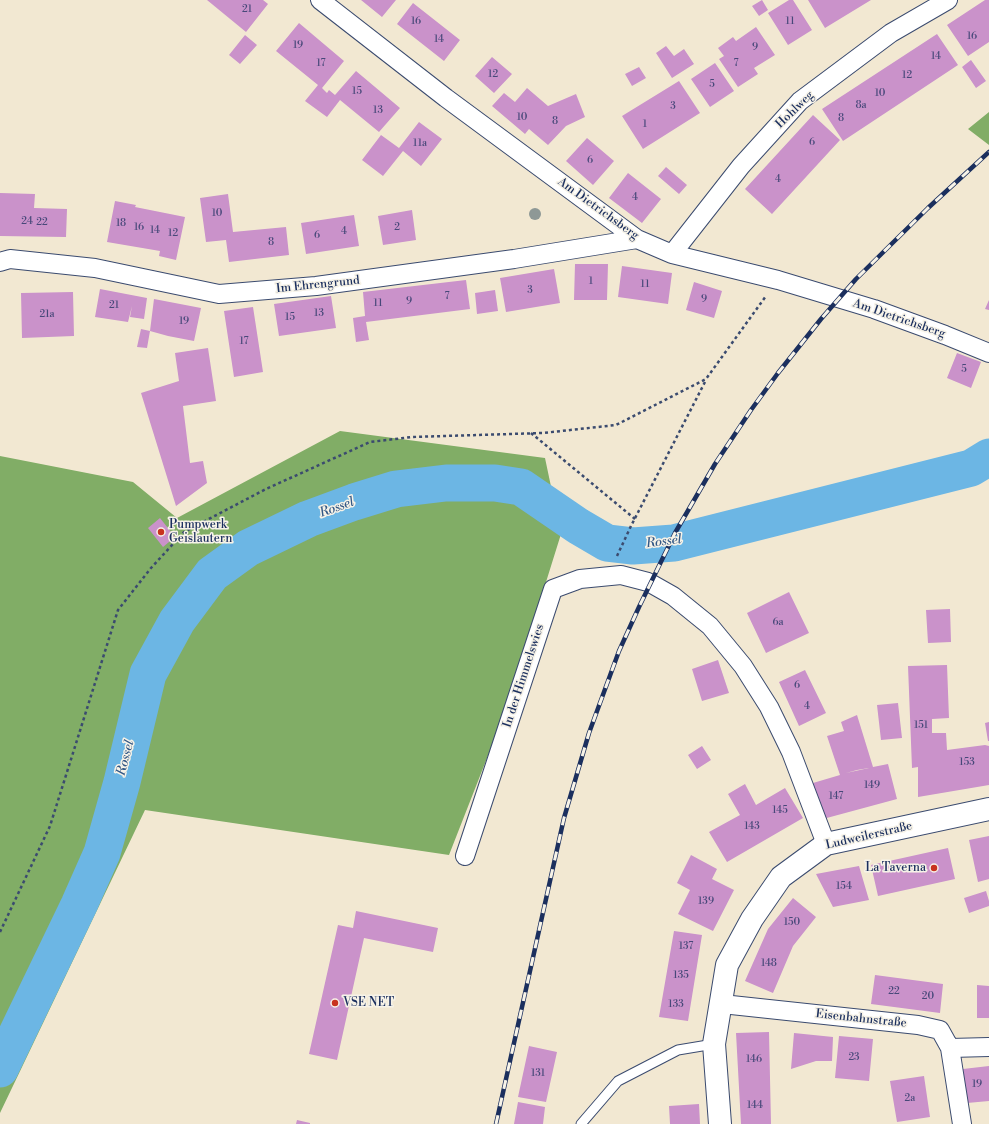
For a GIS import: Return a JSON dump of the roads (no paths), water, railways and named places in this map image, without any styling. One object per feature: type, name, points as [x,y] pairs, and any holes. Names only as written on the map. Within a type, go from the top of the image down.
[{"type":"main road","name":"Ludweilerstraße","points":[[720,1124],[714,1044],[722,1004],[727,965],[752,919],[782,877],[826,844],[989,809]]},
{"type":"street","name":"Am Dietrichsberg","points":[[320,0],[446,98],[637,239],[672,254],[778,280],[874,309],[989,353]]},
{"type":"street","name":"Hohlweg","points":[[672,254],[741,166],[800,101],[891,33],[948,0]]},
{"type":"street","name":"Im Ehrengrund","points":[[0,262],[10,259],[95,268],[219,294],[324,285],[514,259],[637,239]]},
{"type":"street","name":"In der Himmelswies","points":[[465,856],[553,589],[580,580],[621,575],[649,582],[673,596],[710,626],[743,666],[769,707],[791,752],[826,844]]},
{"type":"street","name":"Eisenbahnstraße","points":[[722,1004],[918,1025],[940,1030],[950,1048]]},
{"type":"street","points":[[962,1124],[950,1048],[989,1047]]},
{"type":"lane","points":[[581,1124],[618,1081],[678,1050],[714,1044]]},
{"type":"waterway","name":"Rossel","points":[[0,1069],[79,905],[102,853],[122,782],[148,674],[177,621],[212,574],[248,548],[308,519],[354,502],[396,489],[446,483],[495,483],[521,487],[578,526],[607,543],[633,546],[674,543],[971,468],[989,457]]},
{"type":"waterway","points":[[971,468],[989,470]]},
{"type":"railway","points":[[496,1124],[564,818],[589,733],[619,651],[675,533],[715,464],[751,410],[821,319],[856,279],[928,208],[989,152]]},
{"type":"place","name":"Pumpwerk Geislautern","points":[[161,532]]},
{"type":"place","name":"La Taverna","points":[[934,868]]},
{"type":"place","name":"VSE NET","points":[[335,1003]]}]
